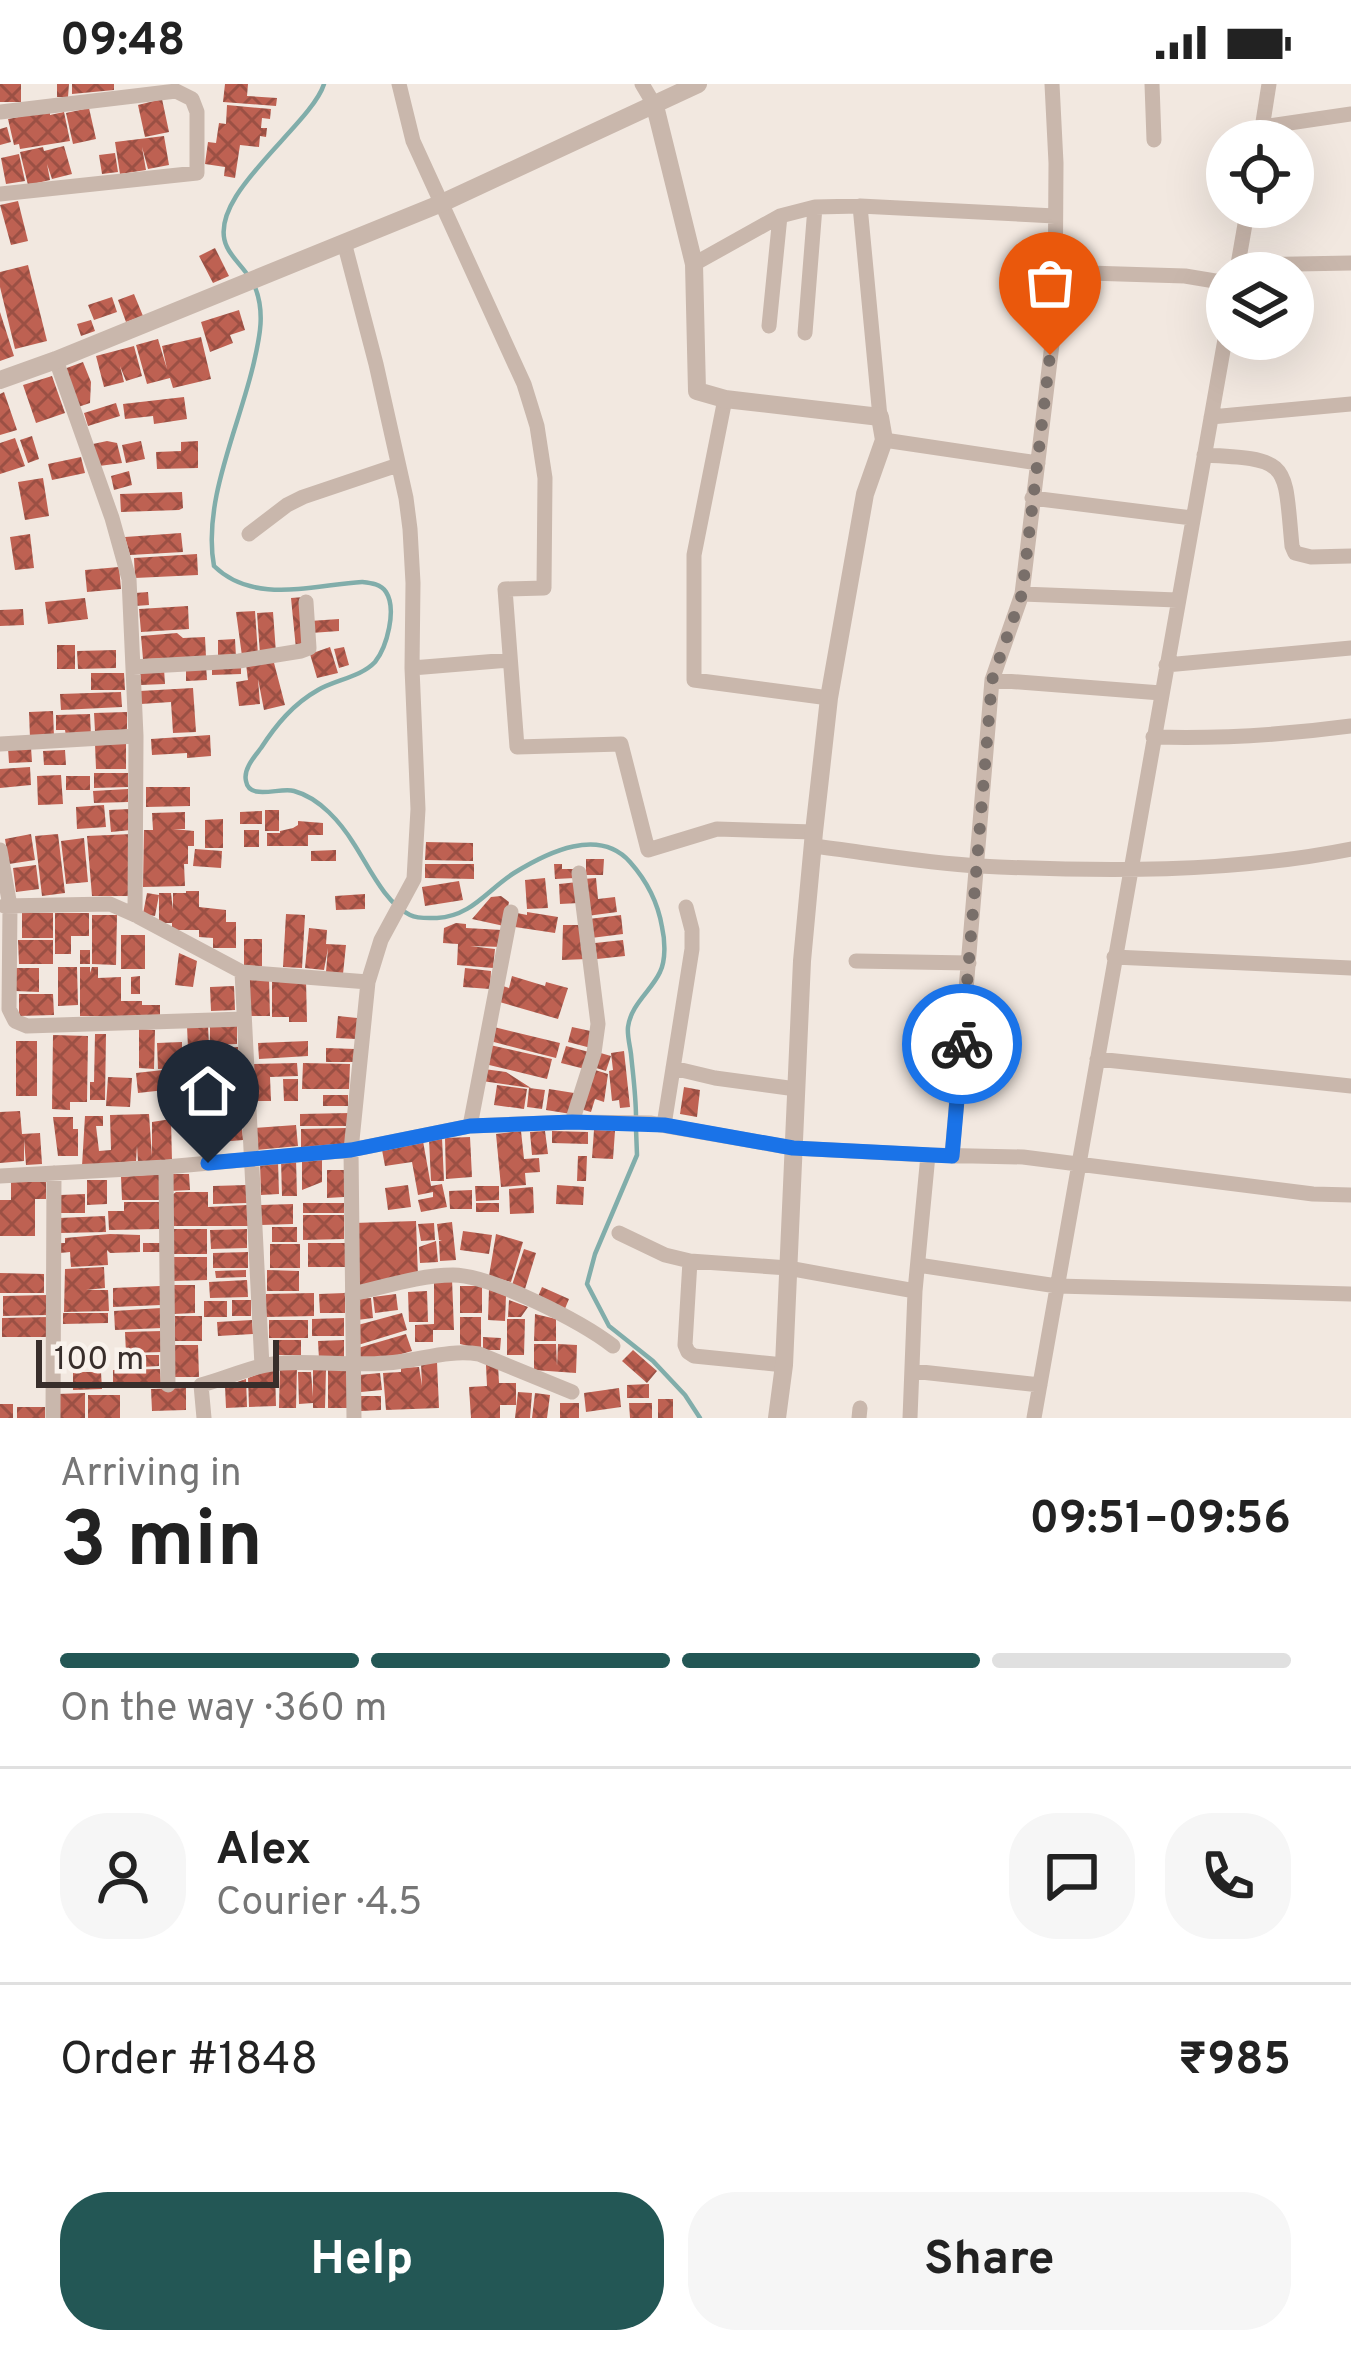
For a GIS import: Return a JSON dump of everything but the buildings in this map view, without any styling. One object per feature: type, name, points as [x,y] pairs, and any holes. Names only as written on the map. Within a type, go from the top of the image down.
[{"type":"street","points":[[399,84],[413,140],[524,384],[537,426],[545,478],[544,588],[505,589],[517,747],[621,744],[648,850],[717,829],[814,839],[977,866],[1224,867],[1351,849]]},
{"type":"street","points":[[642,84],[655,106],[694,264],[697,391],[725,399],[880,417]]},
{"type":"street","points":[[952,1156],[992,680],[1022,594],[1054,319],[1052,84]]},
{"type":"street","points":[[1152,84],[1154,140]]},
{"type":"street","points":[[1263,120],[1269,84]]},
{"type":"street","points":[[0,380],[442,203],[690,86]]},
{"type":"street","points":[[0,112],[176,92],[192,99],[196,112],[196,173],[0,194]]},
{"type":"street","points":[[1314,122],[1351,114]]},
{"type":"street","points":[[777,1418],[784,1365],[802,961],[829,698],[865,494],[884,440],[860,206]]},
{"type":"street","points":[[694,264],[780,216],[815,207],[1054,216]]},
{"type":"street","points":[[805,333],[815,207]]},
{"type":"street","points":[[769,326],[780,216]]},
{"type":"street","points":[[344,242],[376,364],[410,529],[418,809],[417,868],[410,892],[387,928],[368,982],[351,1150],[354,1418]]},
{"type":"street","points":[[1314,265],[1351,263]]},
{"type":"street","points":[[1056,272],[1206,280]]},
{"type":"street","points":[[1034,1418],[1221,360]]},
{"type":"street","points":[[56,361],[129,579],[136,736],[135,914]]},
{"type":"street","points":[[725,399],[694,555],[694,680],[829,698]]},
{"type":"street","points":[[1211,417],[1351,404]]},
{"type":"street","points":[[884,440],[1038,463]]},
{"type":"street","points":[[1204,455],[1253,457],[1271,464],[1286,485],[1295,553],[1351,556]]},
{"type":"street","points":[[249,534],[303,497],[398,465]]},
{"type":"street","points":[[1032,498],[1192,518]]},
{"type":"street","points":[[1022,594],[1178,600]]},
{"type":"street","points":[[133,667],[239,661],[309,648],[306,602]]},
{"type":"street","points":[[1166,665],[1351,648]]},
{"type":"street","points":[[412,668],[510,660]]},
{"type":"street","points":[[992,680],[1161,693]]},
{"type":"street","points":[[1153,736],[1270,736],[1351,726]]},
{"type":"street","points":[[0,744],[136,736]]},
{"type":"street","points":[[0,850],[9,1009],[22,1025],[244,1018]]},
{"type":"street","points":[[572,1122],[598,1024],[578,873]]},
{"type":"street","points":[[5,906],[110,904],[242,972],[368,982]]},
{"type":"street","points":[[657,1124],[674,1068],[692,949],[686,907]]},
{"type":"street","points":[[470,1126],[511,912]]},
{"type":"street","points":[[1114,957],[1351,968]]},
{"type":"street","points":[[856,961],[969,962]]},
{"type":"street","points":[[242,972],[262,1366]]},
{"type":"street","points":[[1096,1059],[1351,1086]]},
{"type":"street","points":[[674,1068],[796,1089]]},
{"type":"street","points":[[0,1176],[251,1160],[351,1150],[470,1126],[572,1122],[657,1124],[793,1148],[1023,1157],[1351,1196]]},
{"type":"street","points":[[910,1418],[915,1291],[928,1155]]},
{"type":"street","points":[[166,1167],[168,1385]]},
{"type":"street","points":[[53,1418],[54,1173]]},
{"type":"street","points":[[619,1233],[690,1261],[788,1268],[915,1291]]},
{"type":"street","points":[[690,1261],[688,1352],[784,1365]]},
{"type":"street","points":[[918,1265],[1057,1286],[1351,1294]]},
{"type":"street","points":[[352,1294],[444,1275],[474,1277],[578,1324],[613,1346]]},
{"type":"street","points":[[204,1418],[201,1385],[283,1363],[388,1364],[466,1352],[572,1392]]},
{"type":"street","points":[[912,1371],[1040,1385]]},
{"type":"waterway","points":[[249,277],[227,247],[224,228],[230,207],[324,84]]},
{"type":"waterway","points":[[255,287],[260,333],[218,490],[213,516],[214,566],[230,578],[265,589],[376,584],[386,592],[391,618],[375,662],[309,696],[279,723],[248,767],[248,787],[259,792],[294,791],[321,805],[349,836],[385,893],[416,917],[460,913],[527,865],[573,846],[604,846],[630,862],[654,901],[664,944],[660,972],[633,1011],[628,1027],[636,1118]]},
{"type":"waterway","points":[[636,1129],[637,1155],[587,1284],[609,1326],[653,1361],[700,1418]]},
{"type":"way so far","points":[[962,1044],[992,680],[1022,594],[1050,355]]},
{"type":"route","points":[[208,1163],[351,1150],[470,1126],[572,1122],[650,1123],[793,1148],[952,1156],[962,1044]]}]
